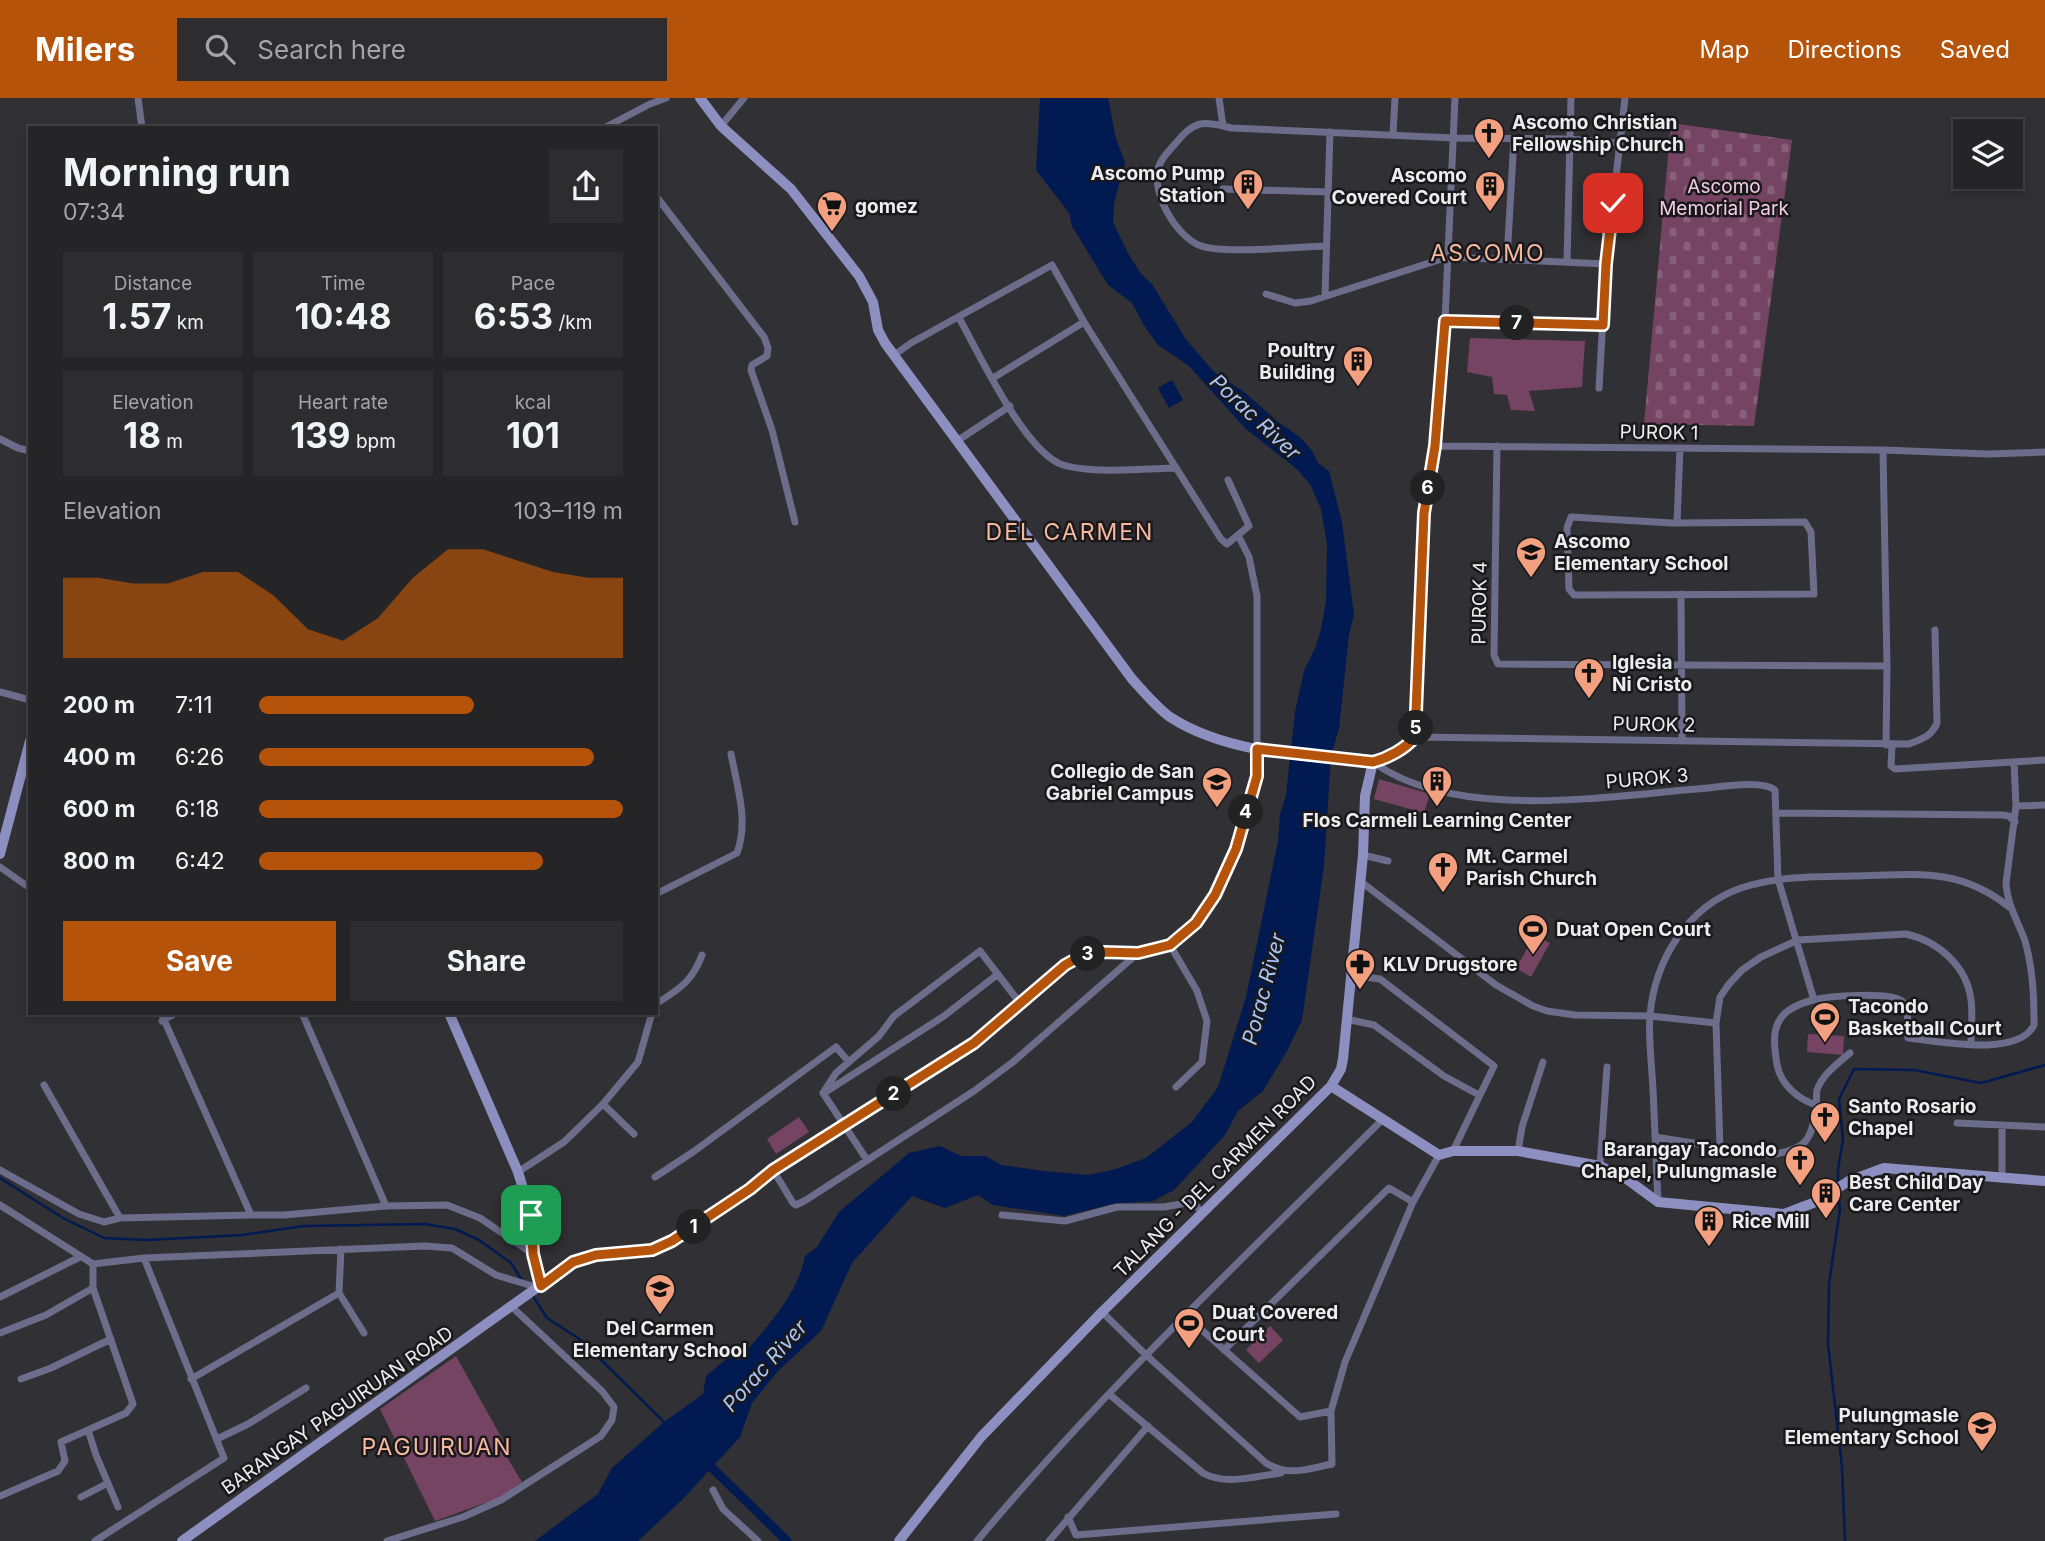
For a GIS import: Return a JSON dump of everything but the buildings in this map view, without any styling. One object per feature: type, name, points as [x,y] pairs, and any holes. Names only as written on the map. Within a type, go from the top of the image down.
[{"type":"street","points":[[138,98],[142,126]]},
{"type":"street","points":[[612,126],[666,98]]},
{"type":"street","points":[[701,98],[721,126],[791,189],[859,276],[873,302],[878,330],[894,355],[1132,680],[1149,698],[1168,715],[1194,730],[1257,749],[1373,762],[1401,749],[1415,737],[1424,513],[1435,446],[1445,321],[1455,98]]},
{"type":"street","points":[[721,126],[744,98]]},
{"type":"street","points":[[1219,98],[1223,126]]},
{"type":"street","points":[[1393,135],[1395,98]]},
{"type":"street","points":[[1567,262],[1572,98]]},
{"type":"street","points":[[1600,388],[1606,264],[1625,98]]},
{"type":"street","points":[[1325,246],[1216,249],[1188,240],[1165,209],[1158,179],[1162,159],[1190,128],[1199,124],[1454,138],[1569,139],[1619,143]]},
{"type":"street","points":[[1325,296],[1330,132]]},
{"type":"street","points":[[1507,260],[1514,138]]},
{"type":"street","points":[[1223,189],[1328,192]]},
{"type":"street","points":[[658,199],[764,337],[768,348],[767,356],[752,365],[751,370],[772,430],[795,522]]},
{"type":"street","points":[[1266,294],[1295,303],[1311,302],[1448,257],[1606,264]]},
{"type":"street","points":[[894,355],[1052,265],[1084,322],[1221,539],[1227,544],[1249,526],[1228,480]]},
{"type":"street","points":[[959,318],[1024,431],[1043,453],[1061,465],[1094,469],[1176,468]]},
{"type":"street","points":[[1445,321],[1603,325]]},
{"type":"street","points":[[993,378],[1084,322]]},
{"type":"street","points":[[957,441],[1010,406]]},
{"type":"street","points":[[0,439],[18,449],[28,451]]},
{"type":"street","name":"PUROK 1","points":[[1435,446],[2045,453]]},
{"type":"street","name":"PUROK 4","points":[[1497,446],[1495,662],[1501,666],[1887,666]]},
{"type":"street","points":[[1677,523],[1679,448]]},
{"type":"street","points":[[1883,450],[1889,745],[1893,769],[2045,760]]},
{"type":"street","points":[[1571,517],[1677,523],[1805,522],[1811,532],[1814,594],[1574,595],[1569,589],[1567,528],[1571,517]]},
{"type":"street","points":[[1176,1087],[1202,1062],[1207,1021],[1197,991],[1170,945],[1196,923],[1215,895],[1236,849],[1257,776],[1257,596],[1249,557],[1238,535]]},
{"type":"street","points":[[1681,594],[1682,740]]},
{"type":"street","name":"PUROK 2","points":[[1415,737],[1909,744],[1924,739],[1933,732],[1937,723],[1936,630]]},
{"type":"street","points":[[0,692],[28,699]]},
{"type":"street","points":[[0,855],[28,749]]},
{"type":"street","points":[[658,893],[737,853],[743,824],[731,754]]},
{"type":"street","name":"PUROK 3","points":[[1373,762],[1394,776],[1421,787],[1494,799],[1600,798],[1769,785],[1775,790],[1778,813],[1778,879],[1814,1000]]},
{"type":"street","name":"TALANG - DEL CARMEN ROAD","points":[[899,1541],[981,1437],[1102,1312],[1331,1086],[1341,1069],[1363,855],[1365,796],[1373,762]]},
{"type":"street","points":[[1816,1105],[1804,1101],[1788,1087],[1778,1071],[1775,1039],[1776,1027],[1782,1016],[1814,1000],[1864,996],[1895,997],[1903,1002],[1906,1010],[1908,1038],[1971,1044],[2012,1043],[2031,1032],[2034,1025],[2034,993],[2025,942],[2009,907],[2006,883],[2016,806],[2014,762]]},
{"type":"street","points":[[2016,806],[2045,805]]},
{"type":"street","points":[[1778,813],[2009,816],[2015,821]]},
{"type":"street","points":[[1363,855],[1388,861]]},
{"type":"street","points":[[0,867],[28,887]]},
{"type":"street","points":[[1658,1202],[1650,1016],[1661,966],[1672,944],[1687,924],[1723,895],[1778,879],[1919,874],[1958,879],[1978,886],[2009,907]]},
{"type":"street","points":[[1360,881],[1496,985],[1533,1006],[1575,1015],[1650,1016],[1716,1023]]},
{"type":"street","points":[[1720,1149],[1716,1023],[1720,997],[1742,970],[1761,957],[1798,940],[1906,934],[1921,937],[1936,946],[1959,967],[1967,983],[1971,1000],[1971,1044]]},
{"type":"street","name":"BARANGAY PAGUIRUAN ROAD","points":[[184,1541],[573,1262],[596,1255],[652,1250],[672,1241],[750,1189],[773,1170],[974,1043],[1065,965],[1083,955],[1102,952],[1138,953],[1170,945]]},
{"type":"street","points":[[823,1093],[836,1073],[878,1036],[894,1016],[980,951],[1020,1003]]},
{"type":"street","points":[[773,1170],[796,1205],[974,1091],[1013,1062],[1138,953]]},
{"type":"street","points":[[658,1003],[689,980],[702,955]]},
{"type":"street","points":[[823,1093],[944,1016],[998,974]]},
{"type":"street","points":[[1350,975],[1380,979],[1494,1066],[1453,1151]]},
{"type":"street","points":[[2034,993],[2045,992]]},
{"type":"street","points":[[303,1015],[386,1206]]},
{"type":"street","points":[[0,1205],[93,1264],[144,1258],[425,1246],[452,1248],[496,1275],[536,1287],[531,1215],[518,1171],[450,1015]]},
{"type":"street","points":[[518,1171],[564,1142],[603,1104],[638,1062],[651,1015]]},
{"type":"street","points":[[161,1017],[251,1215]]},
{"type":"street","points":[[1346,1019],[1374,1025],[1444,1076],[1479,1095]]},
{"type":"street","points":[[655,1177],[836,1047],[849,1062]]},
{"type":"street","points":[[1655,1137],[1769,1155],[1800,1147],[1808,1142],[1812,1133],[1817,1090],[1830,1070],[1850,1053]]},
{"type":"street","points":[[1518,1151],[1522,1127],[1543,1062]]},
{"type":"street","points":[[1600,1166],[1607,1067]]},
{"type":"street","points":[[44,1085],[120,1218]]},
{"type":"street","points":[[1331,1086],[1440,1155]]},
{"type":"street","points":[[823,1093],[867,1160]]},
{"type":"street","points":[[603,1104],[634,1134]]},
{"type":"street","points":[[977,1541],[1145,1354],[1383,1119]]},
{"type":"street","points":[[1957,1123],[2045,1127]]},
{"type":"street","points":[[2002,1126],[2002,1179]]},
{"type":"street","points":[[1109,1394],[1212,1478],[1223,1480],[1332,1464],[1331,1411],[1345,1362],[1413,1202],[1440,1155],[1453,1151],[1518,1151],[1600,1166],[1628,1180],[1658,1202],[1784,1214],[1812,1203],[1849,1181],[1884,1168],[2045,1181]]},
{"type":"street","points":[[0,1170],[79,1214],[104,1222],[120,1218],[284,1215],[386,1206],[447,1205],[480,1218],[533,1254]]},
{"type":"street","points":[[1224,1350],[1390,1188],[1413,1202]]},
{"type":"street","points":[[1002,1215],[1065,1221],[1117,1208],[1164,1207],[1192,1202],[1202,1212]]},
{"type":"street","points":[[341,1250],[339,1293],[364,1333]]},
{"type":"street","points":[[0,1297],[80,1257]]},
{"type":"street","points":[[95,1541],[224,1458],[144,1258]]},
{"type":"street","points":[[0,1496],[58,1471],[65,1461],[61,1442],[126,1413],[133,1404],[93,1288],[93,1264]]},
{"type":"street","points":[[0,1333],[46,1315],[93,1288]]},
{"type":"street","points":[[191,1379],[339,1293]]},
{"type":"street","points":[[387,1541],[464,1517],[501,1500],[601,1436],[612,1420],[614,1407],[602,1391],[512,1307]]},
{"type":"street","points":[[1102,1312],[1266,1463],[1286,1472]]},
{"type":"street","points":[[1186,1316],[1300,1417],[1331,1411]]},
{"type":"street","points":[[21,1379],[51,1368],[111,1339]]},
{"type":"street","points":[[217,1440],[306,1388]]},
{"type":"street","points":[[1049,1541],[1148,1426]]},
{"type":"street","points":[[88,1430],[118,1507]]},
{"type":"street","points":[[81,1497],[108,1483]]},
{"type":"street","points":[[713,1490],[723,1509],[758,1541]]},
{"type":"street","points":[[1068,1517],[1076,1535],[1336,1514]]},
{"type":"green space","name":"Ascomo Memorial Park","points":[[1671,123],[1792,140],[1754,426],[1644,424]]},
{"type":"green space","points":[[1470,338],[1585,341],[1582,387],[1529,391],[1535,411],[1511,410],[1507,395],[1494,394],[1492,377],[1467,372]]},
{"type":"green space","points":[[1379,779],[1430,794],[1424,813],[1374,799]]},
{"type":"green space","name":"Duat Open Court","points":[[1535,935],[1550,943],[1531,977],[1516,968]]},
{"type":"green space","name":"Tacondo Basketball Court","points":[[1808,1034],[1844,1036],[1843,1055],[1807,1052]]},
{"type":"green space","points":[[799,1117],[809,1132],[776,1154],[767,1139]]},
{"type":"green space","points":[[1270,1326],[1283,1340],[1259,1363],[1246,1350]]},
{"type":"green space","points":[[456,1356],[509,1451],[505,1454],[522,1482],[499,1498],[435,1521],[380,1409]]},
{"type":"water","name":"Porac River","points":[[1040,98],[1108,98],[1116,139],[1125,162],[1114,204],[1113,222],[1129,255],[1141,274],[1152,284],[1185,338],[1214,372],[1244,392],[1301,438],[1318,463],[1329,471],[1342,522],[1354,615],[1349,635],[1339,729],[1331,755],[1324,866],[1302,1020],[1263,1091],[1238,1111],[1225,1135],[1174,1190],[1153,1201],[1112,1204],[1064,1216],[993,1205],[978,1195],[945,1208],[912,1196],[852,1263],[821,1331],[778,1371],[752,1403],[740,1437],[682,1500],[638,1541],[535,1541],[598,1494],[612,1468],[664,1422],[703,1394],[706,1376],[729,1357],[739,1360],[788,1298],[805,1256],[817,1247],[839,1212],[909,1153],[940,1146],[961,1156],[986,1156],[1001,1165],[1089,1175],[1146,1158],[1192,1122],[1218,1087],[1246,997],[1278,841],[1280,814],[1286,795],[1295,712],[1304,671],[1321,629],[1326,602],[1327,544],[1321,509],[1311,486],[1298,470],[1246,429],[1189,366],[1158,345],[1132,303],[1108,285],[1072,226],[1069,213],[1036,170]]},
{"type":"water","points":[[1172,380],[1183,400],[1169,408],[1158,388]]},
{"type":"waterway","points":[[1838,1186],[1843,1139],[1839,1099],[1854,1069],[1914,1070],[1981,1083],[2045,1065]]},
{"type":"waterway","points":[[0,1178],[63,1218],[104,1238],[147,1240],[242,1235],[304,1226],[425,1224],[455,1229],[479,1240],[511,1263],[523,1282]]},
{"type":"waterway","points":[[1838,1192],[1840,1209],[1829,1284],[1828,1344],[1842,1467],[1845,1541]]},
{"type":"waterway","points":[[533,1296],[547,1318],[581,1340],[666,1424]]},
{"type":"waterway","points":[[705,1461],[787,1541]]},
{"type":"place","name":"Ascomo Christian Fellowship Church","points":[[1489,160]]},
{"type":"place","name":"Ascomo Pump Station","points":[[1248,211]]},
{"type":"place","name":"Ascomo Covered Court","points":[[1490,213]]},
{"type":"place","name":"gomez","points":[[832,233]]},
{"type":"place","name":"Poultry Building","points":[[1358,388]]},
{"type":"place","name":"Ascomo Elementary School","points":[[1531,579]]},
{"type":"place","name":"Iglesia Ni Cristo","points":[[1589,700]]},
{"type":"place","name":"Flos Carmeli Learning Center","points":[[1437,808]]},
{"type":"place","name":"Collegio de San Gabriel Campus","points":[[1217,809]]},
{"type":"place","name":"Mt. Carmel Parish Church","points":[[1443,894]]},
{"type":"place","name":"Duat Open Court","points":[[1533,956]]},
{"type":"place","name":"KLV Drugstore","points":[[1360,991]]},
{"type":"place","name":"Tacondo Basketball Court","points":[[1825,1044]]},
{"type":"place","name":"Santo Rosario Chapel","points":[[1825,1144]]},
{"type":"place","name":"Barangay Tacondo Chapel, Pulungmasle","points":[[1800,1187]]},
{"type":"place","name":"Best Child Day Care Center","points":[[1826,1220]]},
{"type":"place","name":"Rice Mill","points":[[1709,1248]]},
{"type":"place","name":"Del Carmen Elementary School","points":[[660,1316]]},
{"type":"place","name":"Duat Covered Court","points":[[1189,1350]]},
{"type":"place","name":"Pulungmasle Elementary School","points":[[1982,1453]]},
{"type":"district","name":"ASCOMO","points":[[1488,253]]},
{"type":"district","name":"DEL CARMEN","points":[[1070,532]]},
{"type":"district","name":"PAGUIRUAN","points":[[437,1447]]},
{"type":"route","points":[[531,1215],[533,1254],[541,1286],[573,1262],[596,1255],[652,1250],[672,1241],[750,1189],[773,1170],[974,1043],[1065,965],[1083,955],[1102,952],[1138,953],[1170,945],[1196,923],[1215,895],[1236,849],[1257,776],[1257,749],[1373,762],[1409,744],[1415,737],[1424,513],[1435,446],[1445,321],[1603,325],[1613,203]]}]
